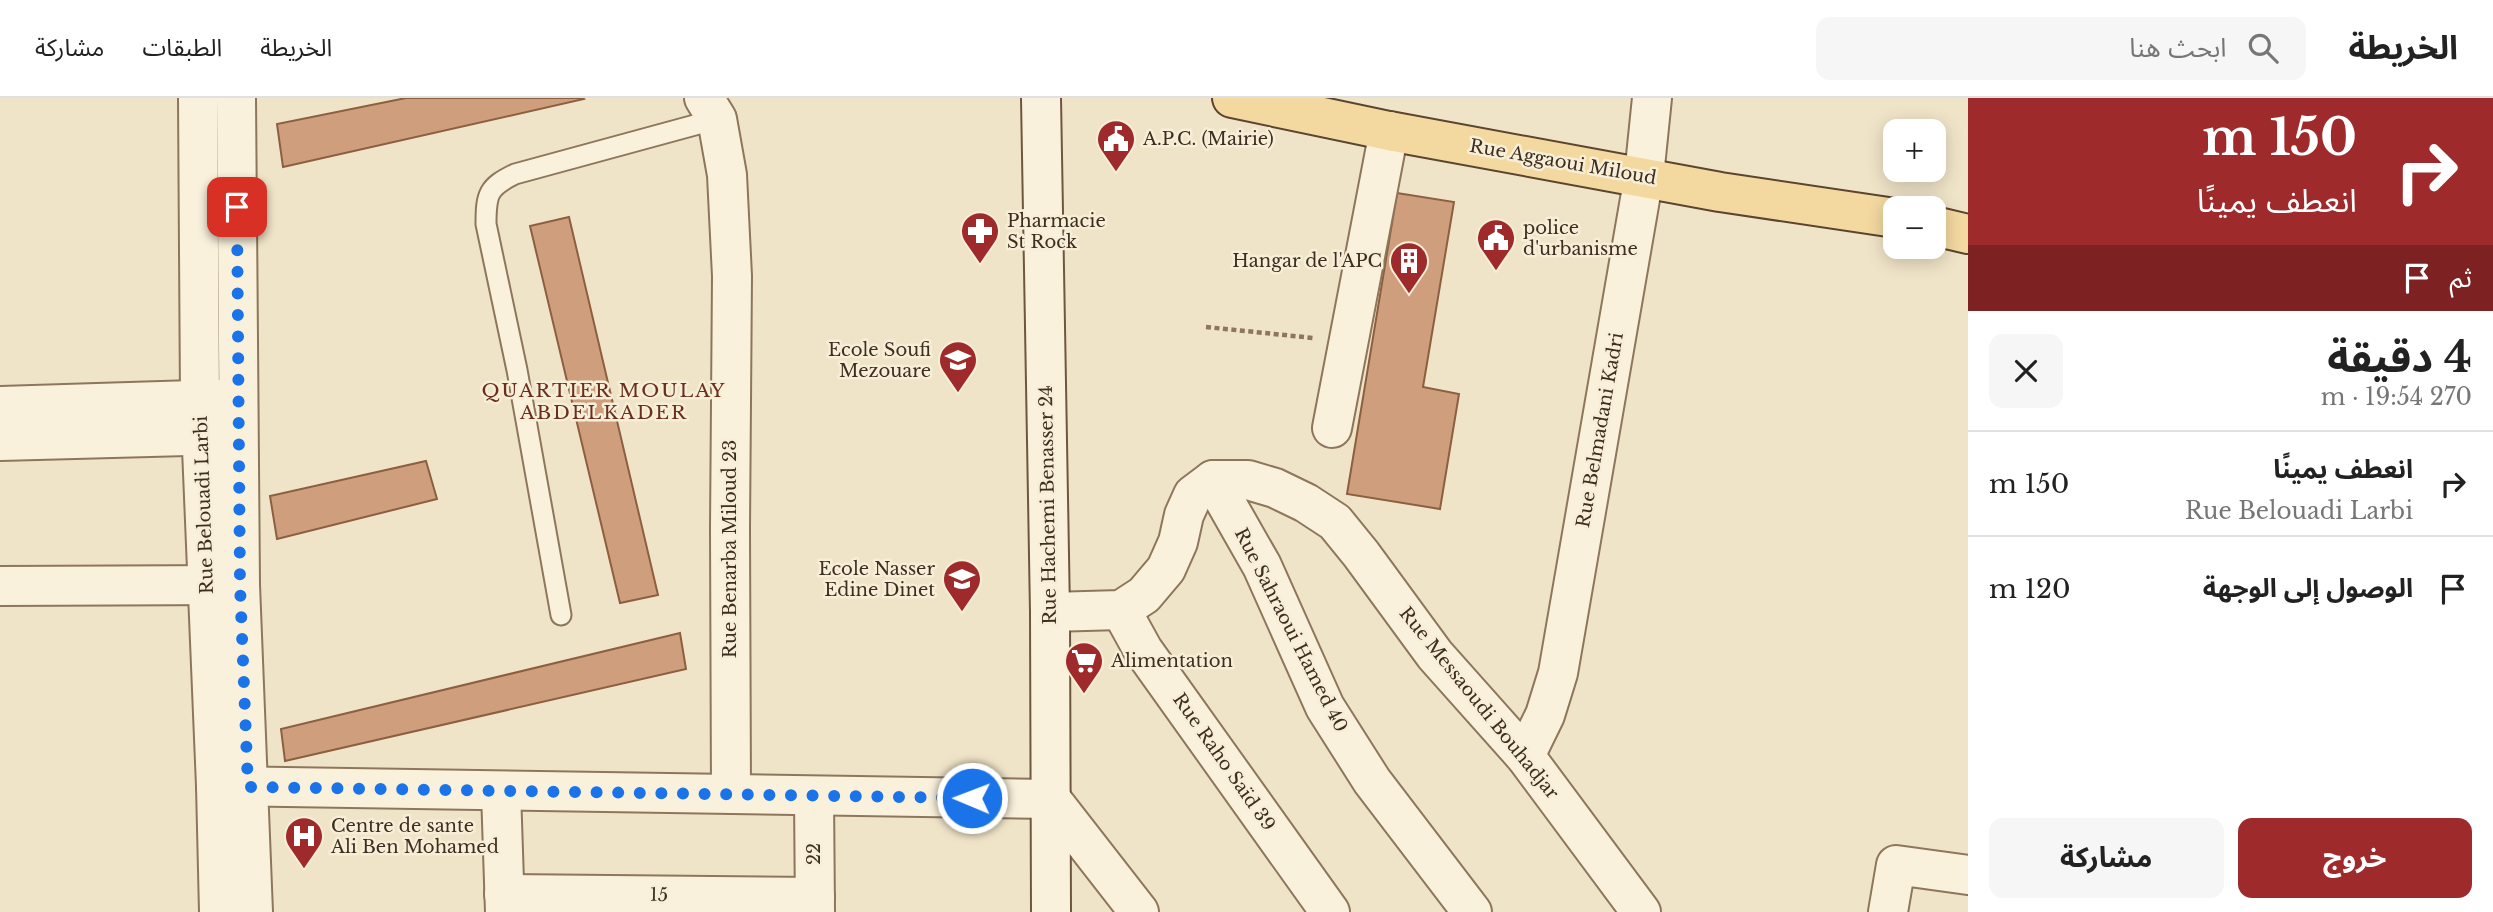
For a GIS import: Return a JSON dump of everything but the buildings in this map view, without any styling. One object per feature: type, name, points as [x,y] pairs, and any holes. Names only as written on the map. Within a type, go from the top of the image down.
[{"type":"main road","name":"Rue Aggaoui Miloud","points":[[1232,98],[1389,131],[1720,192],[1883,216]]},
{"type":"main road","points":[[1946,229],[1968,234]]},
{"type":"street","name":"Rue Belouadi Larbi","points":[[198,98],[200,417],[223,585],[232,786],[253,912]]},
{"type":"street","name":"Rue Belouadi Larbi","points":[[223,585],[239,416],[236,98]]},
{"type":"street","name":"Rue Hachemi Benasser 24","points":[[1041,98],[1050,612],[1051,912]]},
{"type":"street","name":"Rue Belmadani Kadri","points":[[1525,756],[1545,715],[1558,673],[1644,176],[1652,98]]},
{"type":"street","name":"Rue Benarba Miloud 23","points":[[711,108],[727,175],[732,276],[731,794]]},
{"type":"street","points":[[1332,428],[1389,131]]},
{"type":"street","points":[[0,406],[200,417],[239,416]]},
{"type":"street","points":[[0,441],[200,417]]},
{"type":"street","points":[[1050,612],[1121,610],[1144,596],[1166,569],[1193,495],[1213,480]]},
{"type":"street","name":"Rue Messaoudi Bouhadjar","points":[[1213,480],[1248,480],[1275,488],[1306,503],[1335,522],[1435,655],[1525,756],[1641,912]]},
{"type":"street","name":"Rue Sahraoui Hamed 40","points":[[1213,480],[1262,566],[1325,707],[1372,781],[1472,912]]},
{"type":"street","points":[[0,586],[223,585]]},
{"type":"street","name":"Rue Raho Saïd 39","points":[[1121,610],[1143,650],[1330,912]]},
{"type":"street","name":"Rue Belouadi Larbi","points":[[219,912],[232,786]]},
{"type":"street","points":[[232,786],[1051,799],[1139,912]]},
{"type":"street","points":[[501,791],[504,903]]},
{"type":"street","name":"22","points":[[814,796],[815,904]]},
{"type":"street","points":[[1888,912],[1896,865],[1968,875]]},
{"type":"street","name":"15","points":[[504,903],[815,904]]},
{"type":"lane","points":[[561,615],[517,370],[486,223],[486,200],[498,182],[515,174],[711,108]]},
{"type":"path","points":[[1206,327],[1349,341]]},
{"type":"place","name":"A.P.C. (Mairie)","points":[[1116,173]]},
{"type":"place","name":"Pharmacie St Rock","points":[[980,265]]},
{"type":"place","name":"police d'urbanisme","points":[[1496,272]]},
{"type":"place","name":"Hangar de l'APC","points":[[1409,295]]},
{"type":"place","name":"Ecole Soufi Mezouare","points":[[958,394]]},
{"type":"place","name":"Ecole Nasser Edine Dinet","points":[[962,613]]},
{"type":"place","name":"Alimentation","points":[[1084,695]]},
{"type":"place","name":"Centre de sante Ali Ben Mohamed","points":[[304,870]]},
{"type":"district","name":"QUARTIER MOULAY ABDELKADER","points":[[604,401]]},
{"type":"route","points":[[237,207],[240,585],[248,787],[972,798]]}]
